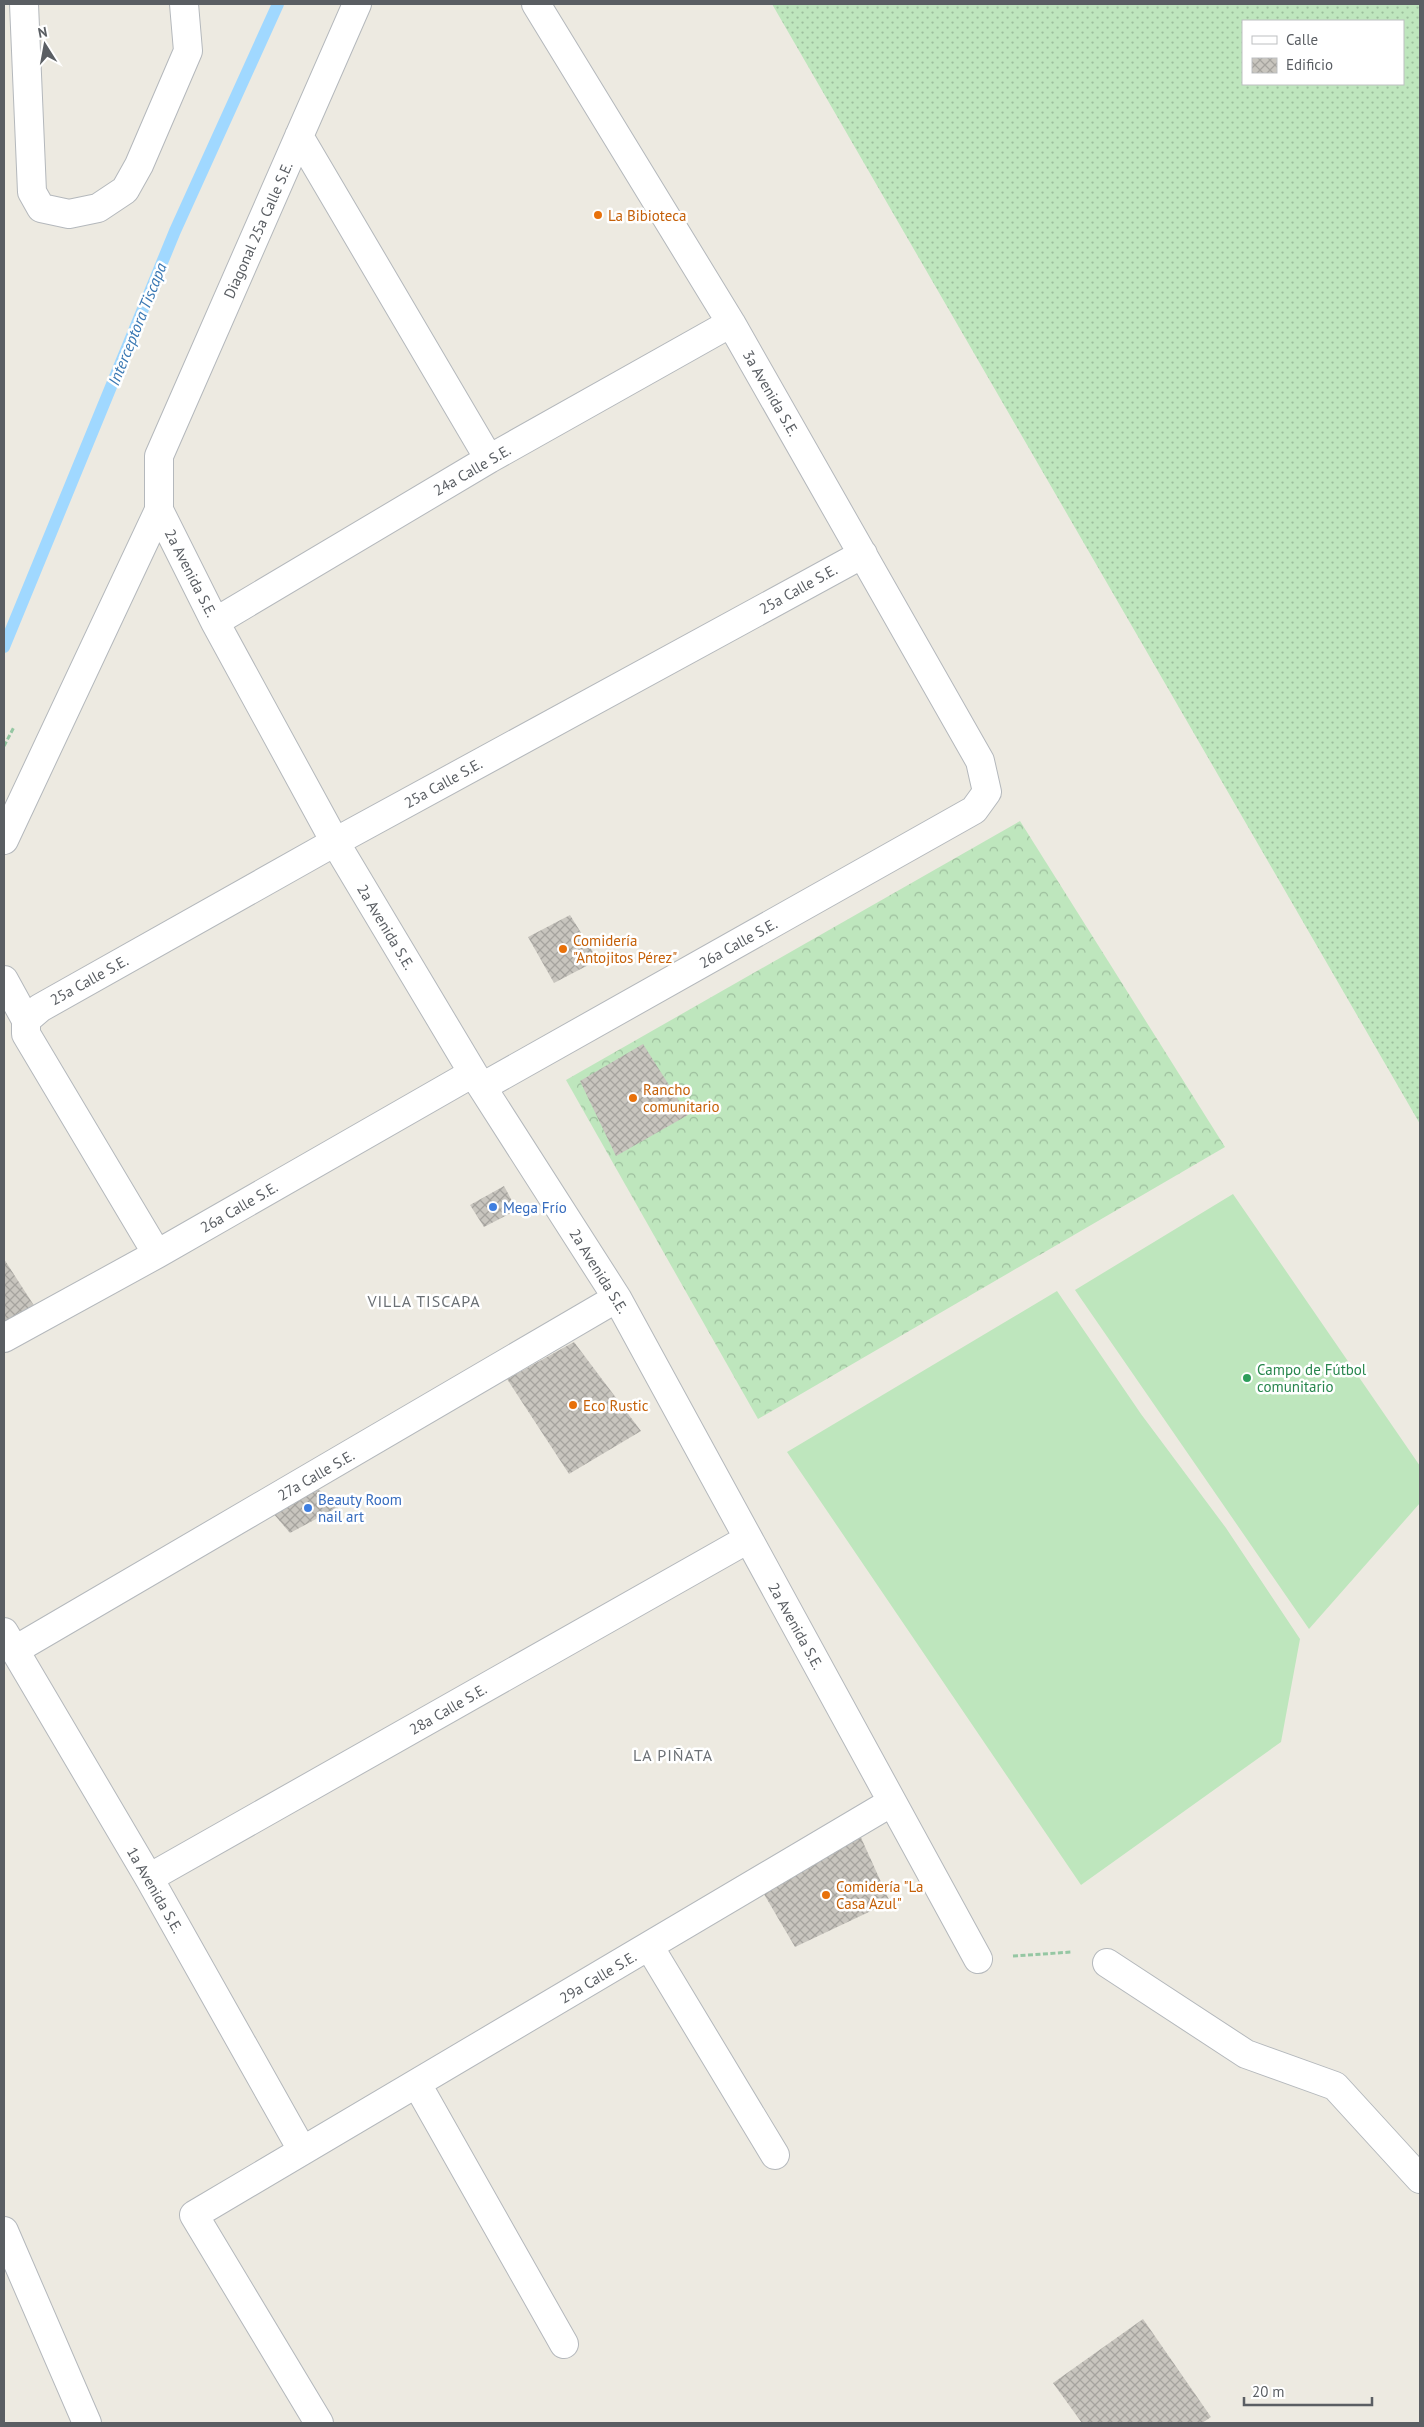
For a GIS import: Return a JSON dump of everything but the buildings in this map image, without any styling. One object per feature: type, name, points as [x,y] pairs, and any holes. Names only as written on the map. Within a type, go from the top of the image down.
[{"type":"street","points":[[24,4],[32,192],[41,208],[69,214],[98,208],[125,190],[130,182],[188,51],[184,4]]},
{"type":"street","name":"Diagonal 25a Calle S.E.","points":[[158,456],[357,4]]},
{"type":"street","name":"3a Avenida S.E.","points":[[536,4],[731,324],[863,554],[980,761],[987,792]]},
{"type":"street","points":[[299,136],[488,459]]},
{"type":"street","name":"24a Calle S.E.","points":[[216,622],[488,459],[731,324]]},
{"type":"street","name":"2a Avenida S.E.","points":[[158,456],[159,510],[216,622],[334,842],[478,1080],[617,1298],[978,1959]]},
{"type":"street","points":[[4,840],[159,510]]},
{"type":"street","name":"25a Calle S.E.","points":[[26,1020],[40,1008],[334,842],[863,554]]},
{"type":"street","name":"26a Calle S.E.","points":[[4,1338],[974,810],[987,792]]},
{"type":"street","points":[[4,980],[26,1020],[26,1034],[157,1254]]},
{"type":"street","name":"27a Calle S.E.","points":[[9,1641],[617,1298]]},
{"type":"street","name":"28a Calle S.E.","points":[[149,1878],[748,1539]]},
{"type":"street","name":"1a Avenida S.E.","points":[[9,1641],[149,1878],[302,2150]]},
{"type":"street","name":"29a Calle S.E.","points":[[319,2423],[194,2215],[892,1802]]},
{"type":"street","points":[[649,1946],[775,2155]]},
{"type":"street","points":[[1107,1963],[1246,2054],[1335,2086],[1420,2179]]},
{"type":"street","points":[[417,2084],[564,2344]]},
{"type":"street","points":[[4,2230],[87,2423]]},
{"type":"path","points":[[978,1959],[1084,1952],[1107,1963]]},
{"type":"green space","points":[[772,4],[1420,4],[1420,1124]]},
{"type":"green space","points":[[1020,821],[1225,1147],[758,1419],[566,1080]]},
{"type":"green space","name":"Campo de Fútbol comunitario","points":[[1233,1194],[1420,1466],[1420,1503],[1309,1629],[1075,1290]]},
{"type":"green space","points":[[1057,1291],[1141,1414],[1226,1528],[1300,1639],[1281,1742],[1081,1885],[787,1452]]},
{"type":"waterway","name":"Interceptora Tiscapa","points":[[4,647],[175,231],[278,4]]},
{"type":"place","name":"La Bibioteca","points":[[598,215]]},
{"type":"place","name":"Comidería \"Antojitos Pérez\"","points":[[563,949]]},
{"type":"place","name":"Rancho comunitario","points":[[633,1098]]},
{"type":"place","name":"Mega Frío","points":[[493,1207]]},
{"type":"place","name":"Campo de Fútbol comunitario","points":[[1247,1378]]},
{"type":"place","name":"Eco Rustic","points":[[573,1405]]},
{"type":"place","name":"Beauty Room nail art","points":[[308,1508]]},
{"type":"place","name":"Comidería \"La Casa Azul\"","points":[[826,1895]]},
{"type":"district","name":"VILLA TISCAPA","points":[[424,1301]]},
{"type":"district","name":"LA PIÑATA","points":[[673,1755]]}]
